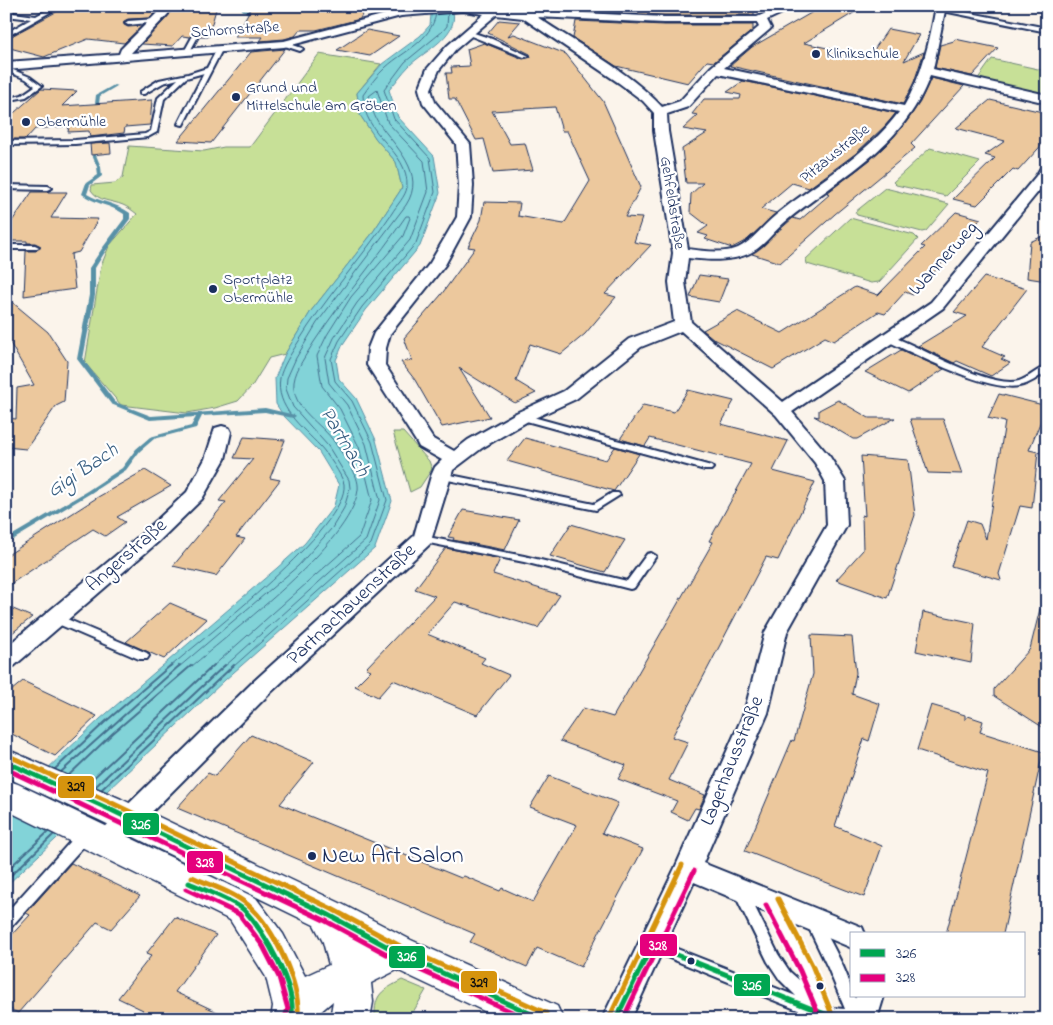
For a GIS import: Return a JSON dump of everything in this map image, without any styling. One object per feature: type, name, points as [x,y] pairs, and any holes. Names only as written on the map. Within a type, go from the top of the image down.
[{"type":"main road","points":[[15,777],[243,909],[268,943],[290,1001],[397,952]]},
{"type":"main road","points":[[99,825],[327,914],[397,952],[543,1019]]},
{"type":"main road","points":[[327,914],[342,941],[350,972],[353,1011],[350,1019]]},
{"type":"street","points":[[125,56],[125,50],[156,21],[164,12],[166,6]]},
{"type":"street","points":[[526,16],[539,14],[664,20],[759,20],[792,6]]},
{"type":"street","name":"Pitzaustraße","points":[[681,253],[705,256],[748,248],[779,220],[882,140],[907,110],[926,71],[934,44],[940,7]]},
{"type":"street","points":[[495,8],[451,48],[433,69],[424,89],[429,103],[463,144],[466,185],[464,218],[438,266],[382,333],[377,348],[376,365],[426,443],[448,468],[475,444],[522,417],[570,395],[635,343],[683,324]]},
{"type":"street","name":"Schornstraße","points":[[6,68],[188,50],[284,44],[401,14],[425,10],[495,8],[526,16]]},
{"type":"street","points":[[526,16],[623,80],[647,98],[660,112],[684,104],[715,70],[766,28],[759,20]]},
{"type":"street","points":[[715,70],[907,110]]},
{"type":"street","points":[[926,71],[1047,100]]},
{"type":"street","name":"Gehfeldstraße","points":[[660,112],[661,131],[681,253],[677,282],[683,324]]},
{"type":"street","name":"Wannerweg","points":[[782,411],[937,304],[1045,176]]},
{"type":"street","name":"Lagerhausstraße","points":[[616,1019],[688,868],[756,713],[776,632],[838,526],[835,481],[823,461],[782,411],[683,324]]},
{"type":"street","name":"Angerstraße","points":[[6,660],[151,537],[196,495],[215,459],[222,432]]},
{"type":"street","name":"Partnachauenstraße","points":[[99,825],[261,688],[423,539],[448,468]]},
{"type":"street","points":[[688,868],[850,935]]},
{"type":"lane","points":[[6,35],[58,6]]},
{"type":"lane","points":[[940,7],[1047,30]]},
{"type":"lane","points":[[6,14],[38,18]]},
{"type":"lane","points":[[128,23],[156,21]]},
{"type":"lane","points":[[188,50],[198,31]]},
{"type":"lane","points":[[468,33],[484,37],[501,47],[526,56]]},
{"type":"lane","points":[[284,44],[300,49]]},
{"type":"lane","points":[[181,124],[220,48]]},
{"type":"lane","points":[[6,68],[28,78],[38,86],[24,96],[12,98]]},
{"type":"lane","points":[[142,93],[151,85],[171,77],[184,77],[210,69]]},
{"type":"lane","points":[[6,143],[83,142],[146,136],[154,132],[161,98],[184,77]]},
{"type":"lane","points":[[6,187],[48,188]]},
{"type":"lane","points":[[6,247],[35,247]]},
{"type":"lane","points":[[888,338],[921,354],[999,383],[1016,384],[1030,380],[1047,369]]},
{"type":"lane","points":[[522,417],[708,468]]},
{"type":"lane","points":[[448,468],[596,507],[615,495]]},
{"type":"lane","points":[[423,539],[524,559],[630,585],[651,556]]},
{"type":"lane","points":[[55,618],[143,656]]},
{"type":"lane","points":[[6,923],[99,825]]},
{"type":"lane","points":[[738,888],[772,958],[785,976],[825,1014]]},
{"type":"lane","points":[[772,902],[806,968],[825,1014]]},
{"type":"lane","points":[[811,919],[850,994]]},
{"type":"lane","points":[[652,945],[825,1014],[861,1013],[853,998]]},
{"type":"green space","points":[[319,54],[381,64],[357,93],[360,115],[376,139],[396,162],[402,188],[371,235],[311,311],[285,354],[269,358],[252,386],[238,401],[215,408],[187,413],[121,405],[85,363],[101,266],[109,246],[137,214],[123,205],[98,197],[91,190],[92,185],[115,183],[123,177],[129,146],[204,151],[224,147],[250,147]]},
{"type":"green space","points":[[992,59],[1047,71],[1047,97],[977,80]]},
{"type":"green space","points":[[930,148],[980,162],[946,196],[896,185],[893,182]]},
{"type":"green space","points":[[885,188],[949,204],[926,231],[922,232],[857,215],[855,212]]},
{"type":"green space","points":[[850,218],[914,235],[918,239],[879,282],[871,283],[807,264],[806,259]]},
{"type":"green space","points":[[393,432],[403,432],[429,461],[432,469],[420,487],[410,492]]},
{"type":"green space","points":[[402,980],[426,990],[409,1019],[375,1019],[378,998],[384,990]]},
{"type":"water","name":"Partnach","points":[[429,6],[451,6],[454,16],[452,25],[448,33],[409,66],[389,90],[398,117],[434,156],[440,193],[420,246],[366,310],[343,344],[336,360],[339,379],[356,398],[376,440],[392,501],[375,548],[225,680],[6,886],[6,808],[100,719],[305,543],[334,506],[339,485],[319,452],[283,415],[276,404],[275,378],[285,354],[311,311],[371,235],[402,188],[396,162],[376,139],[360,115],[357,93],[382,64],[420,36],[430,25],[431,15]]},
{"type":"building","points":[[67,6],[158,6],[150,18],[128,19],[124,21],[124,25],[128,27],[142,26],[124,43],[88,39],[44,57],[6,47],[6,39]]},
{"type":"building","points":[[173,6],[217,6],[208,37],[200,37],[203,30],[196,28],[190,37],[182,36],[173,46],[142,44],[169,15]]},
{"type":"building","points":[[252,6],[334,9],[336,6],[366,6],[360,19],[316,30],[300,30],[295,36],[284,39],[260,41],[263,37],[235,37]]},
{"type":"building","points":[[579,6],[689,8],[690,6],[754,6],[754,15],[664,15],[578,11]]},
{"type":"building","points":[[823,6],[865,6],[804,43],[869,57],[888,29],[919,35],[904,61],[924,52],[914,82],[903,104],[730,66],[752,47]]},
{"type":"building","points":[[499,20],[520,22],[508,36],[514,34],[566,54],[603,101],[641,187],[625,217],[642,218],[634,242],[651,245],[605,294],[616,297],[585,334],[561,354],[530,344],[516,381],[536,393],[515,403],[459,368],[490,417],[442,427],[415,380],[401,362],[412,360],[404,338],[441,295],[475,248],[468,247],[481,220],[484,202],[520,203],[518,216],[564,224],[590,181],[567,131],[562,131],[555,107],[492,111],[510,144],[525,143],[533,170],[493,173],[484,139],[476,140],[455,99],[449,99],[446,73],[452,73],[451,67],[470,66],[467,49],[484,43],[523,59],[531,57],[530,54],[488,33]]},
{"type":"building","points":[[576,21],[664,25],[753,25],[753,30],[714,62],[707,61],[688,83],[616,66],[573,38]]},
{"type":"building","points":[[367,30],[399,36],[370,56],[337,50]]},
{"type":"building","points":[[955,39],[998,48],[972,76],[935,68],[940,45]]},
{"type":"building","points":[[285,49],[211,143],[178,141],[251,52]]},
{"type":"building","points":[[931,78],[964,86],[911,144],[915,148],[835,214],[780,263],[752,254],[793,218],[800,220],[830,194],[827,193],[870,160],[888,143],[905,124],[920,102]]},
{"type":"building","points":[[743,81],[896,113],[855,154],[809,188],[792,183],[761,209],[776,213],[747,240],[732,248],[705,239],[708,236],[698,233],[708,226],[690,212],[691,194],[703,183],[686,183],[682,149],[707,133],[683,129],[698,115],[692,114],[704,99],[740,99],[741,95],[727,92]]},
{"type":"building","points":[[41,89],[77,91],[62,106],[152,100],[150,125],[125,127],[124,133],[90,137],[89,131],[68,132],[69,126],[35,129],[26,139],[6,139],[6,120]]},
{"type":"building","points":[[990,100],[1047,113],[1047,139],[1018,171],[1013,169],[977,205],[953,199],[995,158],[985,155],[1005,141],[956,128]]},
{"type":"building","points":[[110,143],[111,153],[91,155],[90,144]]},
{"type":"building","points":[[32,192],[67,192],[51,218],[98,219],[79,252],[71,254],[75,289],[24,296],[26,251],[36,251],[41,246],[35,243],[27,243],[27,241],[6,241],[6,230]]},
{"type":"building","points":[[956,212],[981,219],[943,257],[947,258],[913,295],[905,292],[885,314],[878,312],[834,341],[825,337],[773,369],[714,339],[703,330],[737,311],[782,333],[855,287],[878,295],[925,247],[921,246]]},
{"type":"building","points":[[1047,234],[1047,281],[1027,278],[1030,242]]},
{"type":"building","points":[[699,275],[728,279],[719,302],[690,297]]},
{"type":"building","points":[[984,277],[1027,289],[982,347],[1005,357],[1001,359],[1010,363],[991,376],[957,361],[954,363],[918,346],[967,316],[954,312]]},
{"type":"building","points":[[6,297],[48,332],[67,361],[64,402],[56,406],[26,449],[6,447],[6,418],[16,419],[17,388],[34,385],[6,336]]},
{"type":"building","points":[[901,350],[944,369],[908,393],[865,372]]},
{"type":"building","points":[[688,390],[734,401],[721,424],[788,441],[773,471],[815,482],[778,560],[766,557],[672,737],[688,742],[669,780],[705,795],[699,809],[695,808],[688,820],[671,812],[677,801],[618,779],[626,765],[560,741],[583,708],[613,717],[713,542],[709,541],[751,464],[650,438],[645,446],[620,439],[643,405],[674,412]]},
{"type":"building","points":[[999,394],[1047,406],[1029,450],[1038,452],[1032,508],[1020,506],[999,574],[1001,580],[951,566],[967,520],[980,524],[986,539],[1005,422],[988,418]]},
{"type":"building","points":[[838,400],[869,418],[895,418],[857,439],[853,439],[814,416],[819,417],[819,410]]},
{"type":"building","points":[[910,419],[943,419],[962,474],[928,473]]},
{"type":"building","points":[[244,437],[285,440],[270,478],[280,480],[236,537],[245,539],[216,576],[173,566],[226,502],[219,501],[253,459],[234,458]]},
{"type":"building","points":[[525,438],[606,460],[615,447],[639,454],[614,491],[507,461]]},
{"type":"building","points":[[861,456],[908,460],[915,515],[887,598],[836,580],[863,550],[862,515],[865,516]]},
{"type":"building","points":[[145,470],[171,486],[117,517],[125,522],[105,536],[93,529],[6,587],[6,556],[98,497]]},
{"type":"building","points":[[463,510],[519,520],[505,550],[453,540],[454,538],[448,537]]},
{"type":"building","points":[[571,524],[625,540],[605,572],[550,556]]},
{"type":"building","points":[[446,548],[500,559],[493,574],[560,595],[538,628],[455,602],[427,634],[485,658],[481,663],[509,675],[477,715],[393,680],[378,697],[355,686],[371,670],[366,668],[435,596],[415,589]]},
{"type":"building","points":[[170,603],[207,619],[164,659],[126,642]]},
{"type":"building","points":[[6,606],[32,617],[6,638]]},
{"type":"building","points":[[1040,609],[1047,610],[1047,730],[994,696],[994,689],[1030,649]]},
{"type":"building","points":[[923,612],[975,623],[971,663],[916,651]]},
{"type":"building","points":[[811,635],[852,637],[856,673],[852,694],[880,704],[869,741],[864,739],[835,826],[882,846],[864,897],[745,851],[792,740],[794,741],[813,674]]},
{"type":"building","points":[[23,681],[97,716],[55,756],[6,731],[6,695]]},
{"type":"building","points":[[931,705],[965,715],[965,720],[968,716],[983,721],[980,732],[1043,752],[1003,932],[947,932],[988,773],[917,750]]},
{"type":"building","points":[[251,735],[314,762],[280,804],[461,878],[464,876],[500,891],[502,888],[533,902],[577,825],[530,807],[549,776],[618,803],[602,833],[643,849],[581,967],[537,948],[527,967],[470,942],[475,934],[177,808],[208,773],[215,776]]},
{"type":"building","points":[[71,863],[140,896],[111,929],[97,922],[18,1013],[6,1007],[6,941],[30,915],[26,913]]},
{"type":"building","points":[[175,917],[216,935],[175,992],[232,1019],[136,1019],[143,1010],[118,998],[151,956],[146,954]]},
{"type":"waterway","points":[[243,6],[243,9],[255,16]]},
{"type":"waterway","points":[[96,112],[98,95],[115,86]]},
{"type":"waterway","points":[[94,155],[99,167],[100,176],[88,184],[84,194],[121,209],[127,213],[127,219],[92,268],[92,295],[80,359],[113,403],[150,418],[200,415]]},
{"type":"waterway","points":[[200,415],[265,410],[293,416]]},
{"type":"waterway","name":"Gigi Bach","points":[[6,542],[124,469],[138,450],[152,438],[194,427],[200,415]]},
{"type":"transit line","name":"329","points":[[9,756],[112,803],[330,908],[400,946],[546,1013]]},
{"type":"transit line","name":"326","points":[[6,762],[109,809],[327,914],[397,952],[542,1019]]},
{"type":"transit line","name":"328","points":[[6,769],[324,920],[394,958],[527,1019]]},
{"type":"transit line","name":"329","points":[[610,1016],[682,865]]},
{"type":"transit line","name":"328","points":[[623,1019],[694,871]]},
{"type":"transit line","name":"329","points":[[192,877],[244,902],[256,914],[275,942],[291,976],[299,1007],[298,1019]]},
{"type":"transit line","name":"326","points":[[189,883],[243,909],[268,943],[285,975],[294,1009],[291,1019]]},
{"type":"transit line","name":"328","points":[[186,889],[239,914],[263,946],[279,977],[288,1009],[285,1017]]},
{"type":"transit line","name":"329","points":[[778,899],[812,965],[831,1012]]},
{"type":"transit line","name":"328","points":[[766,905],[800,971],[819,1016]]},
{"type":"transit line","name":"326","points":[[652,945],[825,1014],[854,1019]]},
{"type":"transit line","name":"326","points":[[616,1019],[652,945]]},
{"type":"place","name":"Klinikschule","points":[[816,54]]},
{"type":"place","name":"Grund und Mittelschule am Gröben","points":[[236,97]]},
{"type":"place","name":"Obermühle","points":[[26,122]]},
{"type":"place","name":"Sportplatz Obermühle","points":[[213,289]]},
{"type":"place","name":"New Art Salon","points":[[312,856]]}]
